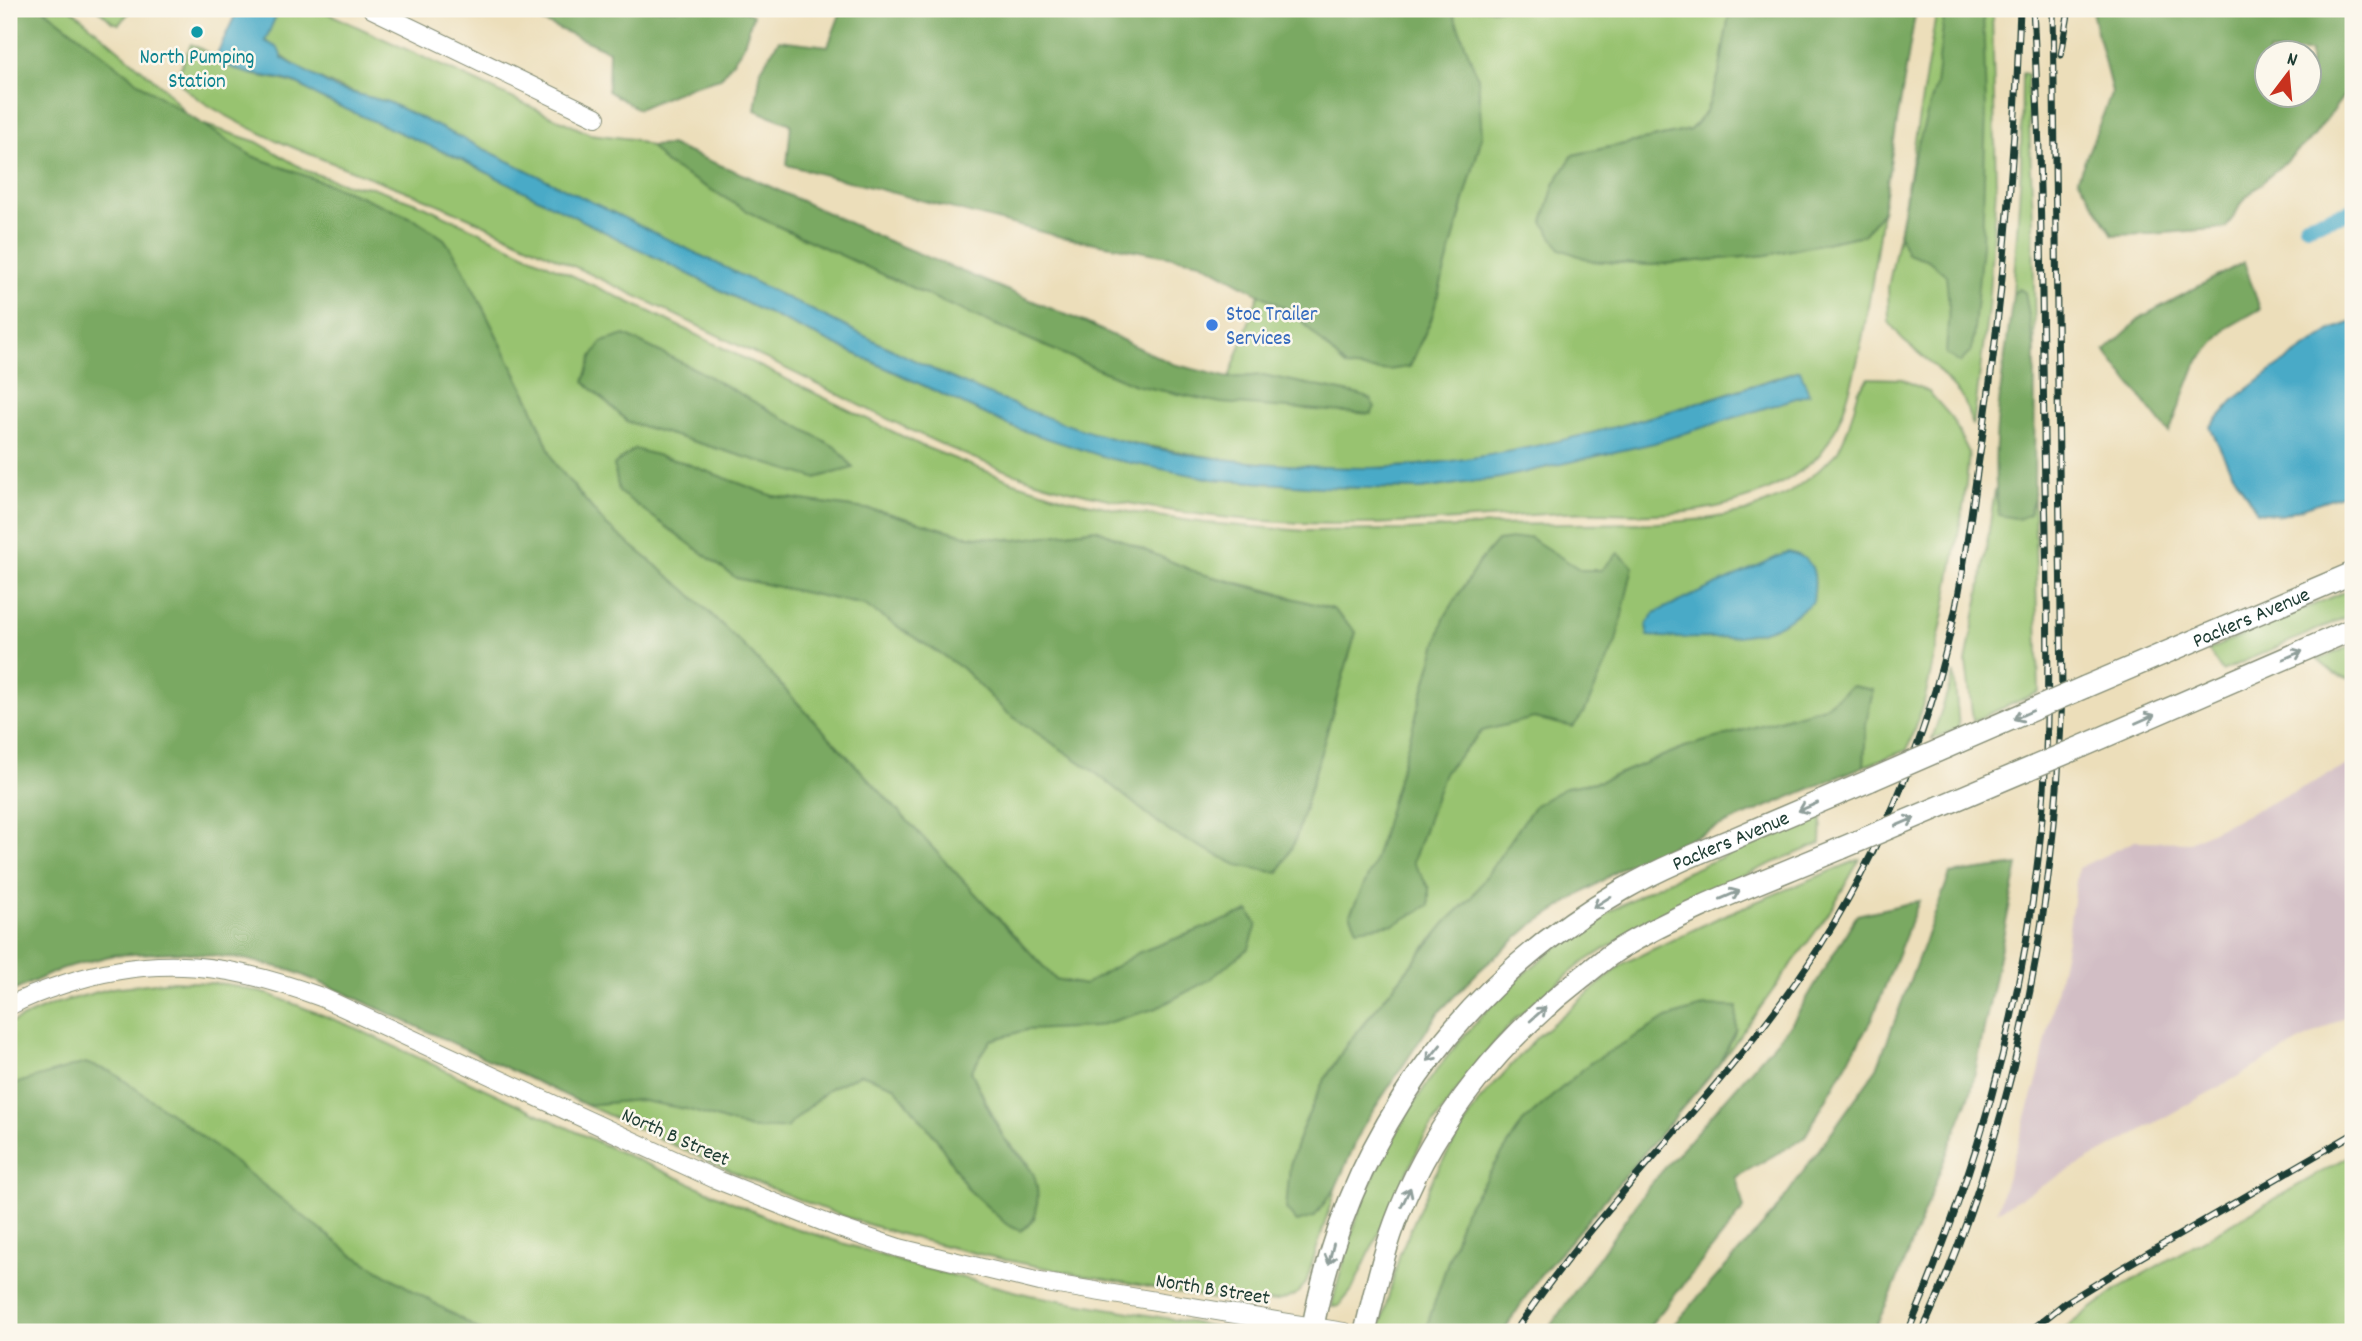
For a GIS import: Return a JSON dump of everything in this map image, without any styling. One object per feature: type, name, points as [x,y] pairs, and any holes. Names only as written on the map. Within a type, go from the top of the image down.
[{"type":"main road","name":"Packers Avenue","points":[[1313,1330],[1338,1228],[1383,1128],[1429,1059],[1475,1003],[1530,952],[1576,918],[1626,888],[1699,853],[2353,573]]},
{"type":"main road","points":[[1366,1332],[1386,1248],[1400,1209],[1424,1158],[1471,1087],[1516,1034],[1558,995],[1617,950],[1682,915],[2353,629]]},
{"type":"street","points":[[372,9],[596,117]]},
{"type":"street","name":"North B Street","points":[[9,1006],[76,980],[103,972],[138,967],[210,967],[247,973],[321,997],[703,1174],[839,1228],[899,1248],[1040,1282],[1313,1330],[1344,1332]]},
{"type":"shaded area","points":[[2353,763],[2353,1012],[1997,1211],[2038,1078],[2067,940],[2078,868],[2135,841],[2190,842]]},
{"type":"green space","points":[[9,9],[44,9],[146,88],[252,156],[416,220],[444,239],[459,260],[530,402],[555,464],[605,524],[686,590],[750,652],[1055,979],[1084,985],[1140,952],[1249,911],[1257,925],[1249,948],[1209,980],[1157,1008],[1093,1027],[1026,1030],[991,1040],[971,1071],[1002,1135],[1028,1165],[1036,1181],[1036,1210],[1033,1221],[1028,1226],[1020,1231],[1006,1224],[968,1189],[936,1138],[894,1086],[861,1074],[830,1088],[786,1128],[750,1129],[686,1109],[638,1100],[586,1105],[345,993],[290,970],[244,959],[179,952],[114,955],[63,968],[9,993]]},
{"type":"green space","points":[[44,9],[71,9],[165,89],[186,114],[146,88]]},
{"type":"green space","points":[[98,9],[132,9],[119,24],[112,22]]},
{"type":"green space","points":[[279,9],[319,9],[590,134],[632,139],[650,146],[665,163],[758,217],[945,303],[1135,385],[1360,395],[1263,375],[1229,378],[1259,294],[1294,313],[1346,367],[1410,367],[1431,320],[1482,136],[1454,9],[1730,9],[1719,74],[1706,112],[1690,130],[1573,155],[1554,185],[1592,261],[1651,265],[1767,255],[1863,235],[1882,212],[1861,345],[1842,415],[1829,442],[1813,461],[1777,486],[1738,502],[1717,507],[1675,513],[1574,513],[1351,524],[1242,519],[1132,504],[1027,478],[961,453],[498,231],[241,124],[200,100],[181,84],[178,74],[191,44],[235,68],[301,86],[318,97],[460,159],[750,305],[1015,428],[1212,479],[1321,487],[1421,489],[1500,478],[1799,370],[1659,415],[1564,440],[1468,459],[1419,465],[1356,469],[1292,466],[1228,460],[1114,439],[1048,418],[940,373],[388,102],[354,93],[306,72],[264,41]]},
{"type":"green space","points":[[514,9],[740,9],[753,15],[743,47],[721,78],[692,86],[638,109],[608,91],[609,51]]},
{"type":"green space","points":[[842,9],[1454,9],[1478,78],[1482,136],[1431,320],[1409,367],[1381,371],[1346,367],[1294,313],[1201,262],[1061,237],[787,165],[791,124],[755,110],[761,69],[779,40],[828,46]]},
{"type":"green space","points":[[1730,9],[1916,9],[1882,212],[1863,235],[1767,255],[1651,265],[1592,261],[1560,249],[1543,222],[1554,185],[1573,155],[1690,130],[1706,112],[1719,74]]},
{"type":"green space","points":[[1937,9],[1992,9],[1996,187],[1988,309],[1973,426],[1963,398],[1935,367],[1904,341],[1889,322],[1888,287]]},
{"type":"green space","points":[[1945,9],[1983,9],[1986,111],[1982,245],[1972,350],[1960,363],[1946,354],[1949,306],[1946,275],[1928,260],[1907,253],[1899,235],[1912,164],[1936,85]]},
{"type":"green space","points":[[2095,9],[2353,9],[2353,83],[2314,136],[2246,197],[2226,228],[2113,235],[2078,178],[2112,92],[2093,16]]},
{"type":"green space","points":[[2022,73],[2027,74],[2035,353],[2025,292],[2019,289],[2013,294],[2021,170]]},
{"type":"green space","points":[[202,124],[257,142],[307,171],[348,185],[372,187],[424,206],[650,312],[922,446],[1014,482],[1068,499],[1129,512],[1205,523],[1305,531],[1408,530],[1492,525],[1658,523],[1746,512],[1786,495],[1818,471],[1838,451],[1848,429],[1859,390],[1869,378],[1902,379],[1929,392],[1952,418],[1969,453],[1964,502],[1925,698],[1907,750],[1864,766],[1866,724],[1873,690],[1852,686],[1824,707],[1685,747],[1601,781],[1567,787],[1471,898],[1446,922],[1346,1045],[1322,1084],[1290,1165],[1287,1209],[1314,1217],[1336,1187],[1306,1283],[1292,1297],[1272,1302],[1255,1302],[1199,1297],[998,1258],[886,1230],[815,1206],[749,1179],[586,1105],[638,1100],[786,1128],[830,1088],[861,1074],[894,1086],[936,1138],[968,1189],[1029,1164],[1004,1138],[971,1071],[991,1040],[1026,1030],[1093,1027],[1140,952],[1084,985],[1055,979],[750,652],[686,590],[605,524],[555,464],[530,402],[459,260],[444,239],[416,220],[252,156]],"holes":[[[625,336],[697,370],[837,448],[853,468],[815,478],[602,342]],[[682,462],[773,496],[880,511],[968,536],[1016,540],[1096,529],[1198,573],[1287,595],[1356,632],[1295,841],[1279,873],[1170,832],[1092,770],[1006,712],[962,668],[864,605],[736,578]]]},
{"type":"green space","points":[[670,145],[747,176],[886,240],[1086,323],[1173,364],[1229,378],[1263,375],[1360,395],[1370,399],[1375,407],[1371,414],[1221,403],[1135,385],[945,303],[758,217],[665,163],[650,146]]},
{"type":"green space","points":[[2244,262],[2260,309],[2227,328],[2196,364],[2169,433],[2105,351],[2143,316]]},
{"type":"green space","points":[[2019,289],[2025,292],[2035,353],[2034,498],[2029,514],[2019,519],[1999,515],[1995,460],[2013,294]]},
{"type":"green space","points":[[625,335],[697,370],[837,448],[853,468],[815,478],[628,422],[584,382],[592,357],[602,342]]},
{"type":"green space","points":[[634,449],[682,462],[773,496],[880,511],[968,536],[1016,540],[1096,529],[1198,573],[1333,609],[1356,632],[1295,841],[1278,873],[1237,865],[1170,832],[1092,770],[1006,712],[962,668],[864,605],[736,578],[619,492],[614,465]]},
{"type":"green space","points":[[1995,490],[1999,514],[2029,514],[2034,498],[2039,692],[1973,721],[1966,662]]},
{"type":"green space","points":[[1529,537],[1581,570],[1601,570],[1618,553],[1633,566],[1616,642],[1585,711],[1573,727],[1534,718],[1482,731],[1444,773],[1413,862],[1429,888],[1429,905],[1395,924],[1357,929],[1350,914],[1373,866],[1444,618],[1479,562],[1497,541]]},
{"type":"green space","points":[[2353,588],[2353,614],[2222,671],[2208,650]]},
{"type":"green space","points":[[2353,645],[2353,680],[2334,673],[2318,660]]},
{"type":"green space","points":[[1954,673],[1959,728],[1932,739]]},
{"type":"green space","points":[[1852,686],[1873,690],[1866,724],[1864,766],[1625,866],[1531,926],[1480,970],[1438,1013],[1363,1126],[1336,1187],[1314,1217],[1297,1222],[1286,1209],[1290,1165],[1322,1084],[1346,1046],[1446,922],[1471,898],[1535,805],[1567,787],[1601,781],[1685,747],[1824,707]]},
{"type":"green space","points":[[1822,817],[1821,843],[1733,880],[1648,922],[1581,964],[1516,1018],[1468,1075],[1423,1139],[1352,1290],[1339,1306],[1332,1307],[1361,1207],[1379,1165],[1426,1086],[1484,1013],[1551,951],[1633,898],[1686,873]]},
{"type":"green space","points":[[1860,859],[1829,913],[1718,1066],[1736,1031],[1464,1212],[1425,1332],[1379,1332],[1400,1253],[1434,1176],[1479,1101],[1537,1037],[1624,963],[1722,916]]},
{"type":"green space","points":[[2018,865],[1971,1092],[1893,1290],[1873,1332],[1667,1332],[1773,1214],[1877,1068],[1950,874]]},
{"type":"green space","points":[[1919,901],[1872,1019],[1804,1138],[1736,1177],[1744,1209],[1645,1332],[1546,1332],[1649,1186],[1792,1023],[1857,915]]},
{"type":"green space","points":[[173,981],[226,984],[271,995],[353,1027],[613,1149],[782,1224],[912,1265],[1030,1295],[1247,1332],[483,1332],[353,1255],[9,1090],[10,1023],[54,1004],[112,988]]},
{"type":"green space","points":[[1705,1006],[1737,1007],[1736,1031],[1718,1066],[1536,1281],[1503,1332],[1425,1332],[1464,1212],[1523,1122],[1590,1063],[1667,1018]]},
{"type":"green space","points":[[85,1063],[112,1072],[183,1122],[353,1255],[483,1332],[9,1332],[9,1090],[14,1084]]},
{"type":"green space","points":[[2353,1154],[2353,1332],[2060,1332],[2117,1289]]},
{"type":"water","points":[[238,9],[279,9],[265,41],[278,48],[282,58],[337,89],[388,102],[940,373],[1048,418],[1114,439],[1166,451],[1245,462],[1324,467],[1395,467],[1468,459],[1564,440],[1707,400],[1800,370],[1809,394],[1654,443],[1500,478],[1421,489],[1321,487],[1212,479],[1111,459],[1015,428],[750,305],[460,159],[318,97],[297,84],[232,68],[216,56]]},
{"type":"water","points":[[2353,322],[2353,491],[2282,515],[2257,512],[2228,465],[2210,427],[2235,399],[2273,370],[2333,329]]},
{"type":"water","points":[[1788,552],[1798,555],[1810,564],[1815,584],[1813,602],[1785,622],[1767,630],[1739,636],[1648,636],[1646,625],[1656,612]]},
{"type":"waterway","points":[[2307,225],[2353,211]]},
{"type":"railway","points":[[1515,1332],[1588,1233],[1709,1093],[1785,997],[1843,907],[1903,783],[1946,652],[1967,545],[2002,279],[2015,117],[2020,9]]},
{"type":"railway","points":[[1908,1332],[1953,1217],[1990,1101],[2019,982],[2038,859],[2046,753],[2048,646],[2041,221],[2033,9]]},
{"type":"railway","points":[[1922,1332],[1954,1256],[1982,1178],[2005,1099],[2024,1019],[2051,856],[2062,691],[2053,9]]},
{"type":"railway","points":[[2061,55],[2069,9]]},
{"type":"railway","points":[[2029,1332],[2065,1303],[2353,1134]]},
{"type":"place","name":"North Pumping Station","points":[[197,32]]},
{"type":"place","name":"Stoc Trailer Services","points":[[1212,325]]}]
